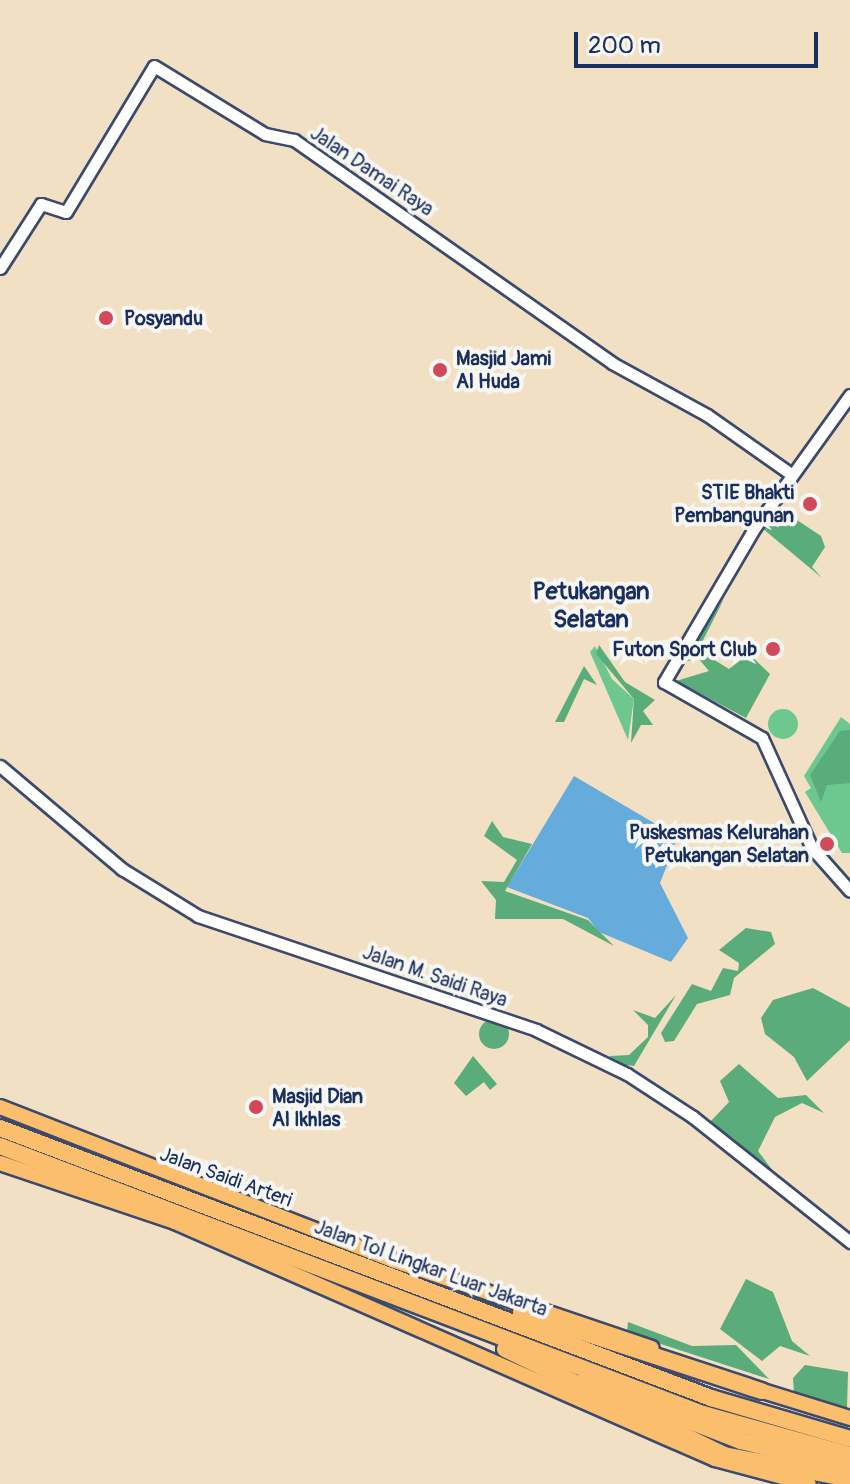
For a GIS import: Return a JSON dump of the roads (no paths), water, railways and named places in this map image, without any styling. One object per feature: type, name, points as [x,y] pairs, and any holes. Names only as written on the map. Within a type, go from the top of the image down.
[{"type":"highway","name":"Jalan Tol Lingkar Luar Jakarta","points":[[5,1144],[703,1414],[850,1455]]},
{"type":"highway","name":"Jalan Tol Lingkar Luar Jakarta","points":[[5,1144],[492,1310],[711,1398],[850,1439]]},
{"type":"highway","points":[[256,1243],[275,1260],[741,1441],[850,1468]]},
{"type":"highway","points":[[492,1310],[557,1322],[761,1391]]},
{"type":"highway","points":[[505,1349],[724,1455],[850,1479]]},
{"type":"main road","name":"Jalan Saidi Arteri","points":[[0,1107],[119,1159],[761,1391],[850,1418]]},
{"type":"main road","points":[[5,1144],[715,1459],[809,1484]]},
{"type":"street","name":"Jalan Damai Raya","points":[[0,268],[41,204],[66,212],[154,66],[265,134],[294,140],[612,363],[707,415],[791,474]]},
{"type":"street","points":[[850,395],[791,474],[664,682],[762,738],[812,848],[850,891]]},
{"type":"street","name":"Jalan M. Saidi Raya","points":[[0,766],[122,869],[198,916],[536,1030],[627,1074],[693,1117],[850,1242]]},
{"type":"water","points":[[574,776],[678,837],[660,883],[688,938],[671,962],[599,932],[588,918],[507,887]]},
{"type":"place","name":"Posyandu","points":[[106,318]]},
{"type":"place","name":"Masjid Jami Al Huda","points":[[440,370]]},
{"type":"place","name":"STIE Bhakti Pembangunan","points":[[810,504]]},
{"type":"place","name":"Futon Sport Club","points":[[773,649]]},
{"type":"place","name":"Puskesmas Kelurahan Petukangan Selatan","points":[[827,844]]},
{"type":"place","name":"Masjid Dian Al Ikhlas","points":[[256,1107]]},
{"type":"district","name":"Petukangan Selatan","points":[[591,606]]}]
